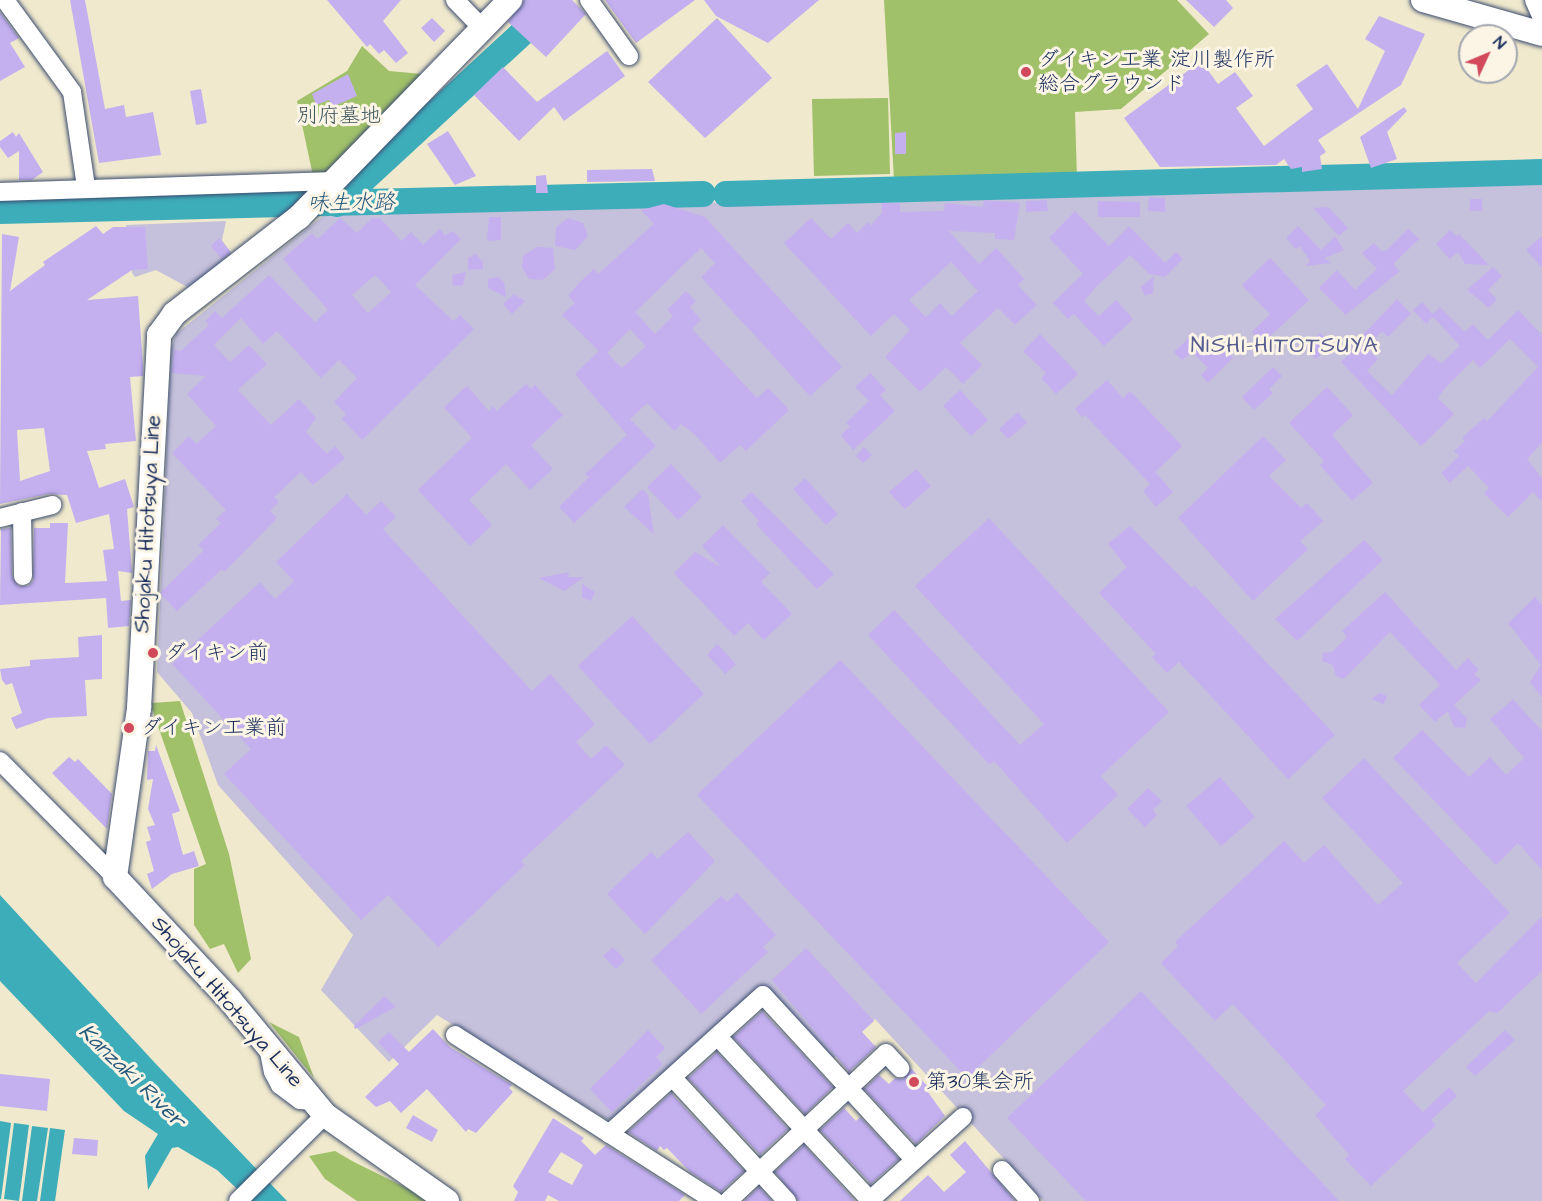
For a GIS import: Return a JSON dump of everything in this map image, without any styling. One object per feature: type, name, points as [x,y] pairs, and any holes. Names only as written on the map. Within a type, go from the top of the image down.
[{"type":"main road","name":"Shojaku Hitotsuya Line","points":[[447,1201],[319,1108],[268,1044],[116,877],[139,708],[159,335],[174,314],[300,217],[510,0]]},
{"type":"main road","points":[[1423,0],[1540,25]]},
{"type":"street","points":[[5,0],[72,92],[86,187]]},
{"type":"street","points":[[455,0],[482,28]]},
{"type":"street","points":[[589,0],[629,56]]},
{"type":"street","points":[[1534,0],[1540,25]]},
{"type":"street","points":[[0,192],[86,187],[326,188]]},
{"type":"street","points":[[0,518],[52,505]]},
{"type":"street","points":[[22,512],[23,576]]},
{"type":"street","points":[[0,760],[116,877]]},
{"type":"street","points":[[609,1134],[763,995],[851,1087],[914,1159]]},
{"type":"street","points":[[455,1035],[715,1201]]},
{"type":"street","points":[[718,1037],[870,1201],[963,1117]]},
{"type":"street","points":[[728,1201],[886,1053],[900,1068]]},
{"type":"street","points":[[673,1078],[787,1201]]},
{"type":"street","points":[[238,1201],[279,1160],[319,1108]]},
{"type":"street","points":[[1002,1170],[1030,1201]]},
{"type":"shaded area","points":[[1542,182],[1542,1201],[1043,1201],[875,1019],[833,1059],[764,986],[617,1120],[606,1119],[437,1015],[389,1062],[321,990],[353,935],[218,785],[192,713],[157,672],[171,350],[176,334],[328,212]]},
{"type":"shaded area","points":[[226,221],[222,240],[235,259],[193,290],[156,270],[135,277],[132,273],[126,225]]},
{"type":"green space","name":"ダイキン工業 淀川製作所 総合グラウンド","points":[[884,0],[1177,0],[1209,34],[1121,109],[1075,112],[1077,179],[894,180]]},
{"type":"green space","name":"別府墓地","points":[[362,46],[389,71],[422,74],[327,175],[313,176],[297,101],[347,71]]},
{"type":"green space","points":[[888,98],[890,174],[814,176],[812,99]]},
{"type":"green space","points":[[180,701],[229,854],[251,959],[238,973],[224,944],[210,949],[194,925],[194,869],[206,864],[152,709],[152,703]]},
{"type":"green space","points":[[269,1022],[299,1037],[314,1078]]},
{"type":"green space","points":[[335,1151],[433,1201],[357,1201],[325,1179],[309,1156]]},
{"type":"water","name":"Kanzaki River","points":[[0,895],[155,1063],[287,1201],[250,1201],[217,1170],[178,1147],[172,1148],[148,1190],[145,1156],[158,1134],[124,1111],[0,981]]},
{"type":"water","points":[[0,1121],[11,1123],[1,1199],[0,1199]]},
{"type":"water","points":[[14,1123],[29,1125],[19,1201],[4,1199]]},
{"type":"water","points":[[32,1126],[48,1128],[37,1201],[22,1201]]},
{"type":"water","points":[[50,1128],[65,1130],[55,1201],[40,1201]]},
{"type":"building","points":[[70,0],[85,0],[105,109],[124,105],[126,117],[153,112],[161,155],[99,163]]},
{"type":"building","points":[[327,0],[401,0],[383,21],[408,53],[396,63],[384,50],[379,54],[370,44],[367,47]]},
{"type":"building","points":[[524,0],[572,0],[586,14],[546,57],[508,22]]},
{"type":"building","points":[[605,0],[695,0],[636,43]]},
{"type":"building","points":[[704,0],[819,0],[768,43],[716,16]]},
{"type":"building","points":[[1186,0],[1226,0],[1233,8],[1214,27]]},
{"type":"building","points":[[0,12],[19,38],[10,43],[25,67],[0,81]]},
{"type":"building","points":[[1379,16],[1425,34],[1401,85],[1318,140],[1326,152],[1320,156],[1322,169],[1302,172],[1302,167],[1291,169],[1284,159],[1276,165],[1160,167],[1124,118],[1201,61],[1218,84],[1235,72],[1253,96],[1236,108],[1264,146],[1313,109],[1296,85],[1327,64],[1358,109],[1385,51],[1365,39]]},
{"type":"building","points":[[432,18],[445,31],[434,42],[421,28]]},
{"type":"building","points":[[717,18],[772,78],[705,138],[648,82]]},
{"type":"building","points":[[607,51],[625,76],[564,121],[554,107],[519,141],[474,95],[503,67],[537,102]]},
{"type":"building","points":[[348,74],[357,96],[332,107],[329,100],[316,105],[312,94]]},
{"type":"building","points":[[201,89],[207,123],[196,125],[190,91]]},
{"type":"building","points":[[1404,107],[1407,111],[1387,132],[1397,159],[1371,168],[1360,137]]},
{"type":"building","points":[[448,131],[476,176],[455,185],[427,144]]},
{"type":"building","points":[[13,132],[16,137],[19,133],[43,172],[32,180],[19,180],[19,151],[8,158],[0,147],[0,141]]},
{"type":"building","points":[[906,132],[906,154],[895,154],[895,133]]},
{"type":"building","points":[[652,169],[655,181],[587,182],[587,170]]},
{"type":"building","points":[[546,175],[548,193],[536,193],[536,176]]},
{"type":"building","points":[[1149,197],[1165,198],[1165,212],[1148,211]]},
{"type":"building","points":[[1470,199],[1482,199],[1482,211],[1470,211]]},
{"type":"building","points":[[984,200],[1020,203],[1014,240],[995,239],[995,233],[949,231],[979,264],[996,248],[1024,279],[1018,285],[1037,305],[1015,325],[998,308],[960,343],[982,365],[963,384],[946,367],[920,392],[885,357],[910,330],[894,314],[871,336],[784,243],[811,218],[831,239],[848,223],[857,233],[868,222],[871,225],[882,213],[882,203],[900,203],[900,212],[944,211],[945,203],[983,207]],"holes":[[[951,262],[978,291],[952,316],[940,303],[926,317],[909,300]]]},
{"type":"building","points":[[1047,200],[1048,211],[1026,212],[1026,201]]},
{"type":"building","points":[[1098,201],[1140,202],[1140,217],[1098,217]]},
{"type":"building","points":[[664,204],[705,217],[842,367],[810,396],[701,277],[715,263],[701,248],[635,312],[655,334],[673,316],[667,310],[686,291],[696,301],[690,307],[701,320],[692,329],[757,398],[768,388],[789,410],[746,451],[740,445],[720,463],[695,435],[681,424],[674,431],[647,403],[630,419],[656,446],[574,523],[559,507],[589,477],[585,474],[627,435],[575,374],[599,351],[562,315],[575,303],[568,296],[578,284],[594,269],[598,274],[654,224],[641,210]],"holes":[[[630,329],[646,346],[622,368],[607,353]]]},
{"type":"building","points":[[1328,207],[1348,228],[1339,236],[1313,208]]},
{"type":"building","points":[[1075,211],[1109,246],[1129,226],[1165,263],[1176,252],[1183,259],[1165,277],[1149,274],[1130,255],[1095,288],[1084,301],[1099,316],[1116,300],[1133,319],[1104,346],[1074,314],[1068,319],[1053,303],[1083,274],[1049,238]]},
{"type":"building","points":[[489,217],[501,217],[501,240],[487,241]]},
{"type":"building","points":[[340,218],[357,233],[371,219],[380,218],[401,241],[411,232],[423,245],[440,229],[445,235],[453,231],[461,239],[415,285],[453,321],[460,315],[474,329],[362,440],[342,419],[346,414],[334,402],[357,378],[339,360],[321,378],[277,331],[263,344],[241,318],[214,345],[230,362],[249,345],[267,364],[238,390],[271,425],[299,399],[316,418],[306,432],[327,454],[335,446],[345,458],[313,485],[301,472],[274,497],[279,502],[270,511],[277,518],[224,572],[222,569],[177,611],[160,593],[204,550],[198,545],[221,523],[216,519],[226,510],[172,453],[189,436],[196,444],[216,426],[187,394],[206,376],[172,373],[174,350],[181,351],[209,325],[205,321],[215,311],[222,318],[269,275],[315,322],[328,310],[283,259],[312,233],[318,239]],"holes":[[[375,275],[391,292],[368,313],[352,295]]]},
{"type":"building","points":[[568,218],[583,223],[588,236],[575,250],[555,246],[556,227]]},
{"type":"building","points":[[96,226],[103,234],[113,227],[145,227],[148,269],[132,270],[87,300],[138,296],[143,376],[130,377],[136,441],[105,444],[106,449],[87,451],[99,488],[125,479],[134,507],[127,509],[132,573],[118,571],[121,601],[131,600],[129,626],[108,628],[106,598],[0,605],[1,529],[11,528],[12,576],[18,586],[28,586],[33,581],[34,528],[50,528],[50,523],[68,523],[65,583],[107,581],[103,550],[114,549],[109,514],[76,523],[67,495],[49,494],[0,504],[2,234],[19,237],[10,291],[45,265],[43,262]],"holes":[[[44,428],[50,471],[20,481],[17,430]]]},
{"type":"building","points":[[1298,226],[1321,250],[1335,236],[1344,250],[1325,258],[1331,263],[1305,266],[1310,261],[1300,246],[1296,249],[1286,238]]},
{"type":"building","points":[[1408,229],[1419,239],[1393,264],[1400,271],[1346,315],[1319,288],[1337,270],[1355,290],[1377,269],[1362,253],[1374,243],[1381,251],[1387,250]]},
{"type":"building","points":[[1450,230],[1457,236],[1459,234],[1489,265],[1465,264],[1458,252],[1450,259],[1436,244]]},
{"type":"building","points":[[1542,236],[1542,268],[1526,250]]},
{"type":"building","points":[[219,238],[231,252],[222,259],[211,246]]},
{"type":"building","points":[[537,247],[553,248],[555,269],[543,280],[529,279],[522,267],[523,256]]},
{"type":"building","points":[[476,254],[483,262],[483,269],[468,270],[468,258]]},
{"type":"building","points":[[1270,258],[1309,300],[1263,343],[1252,332],[1270,314],[1242,285]]},
{"type":"building","points":[[1493,267],[1502,276],[1488,290],[1497,299],[1489,308],[1467,290]]},
{"type":"building","points":[[466,272],[463,285],[453,286],[452,275]]},
{"type":"building","points":[[1154,276],[1153,293],[1145,296],[1141,287]]},
{"type":"building","points":[[498,277],[504,282],[506,297],[488,288],[488,279]]},
{"type":"building","points":[[514,294],[525,301],[512,314],[503,304]]},
{"type":"building","points":[[1397,299],[1411,314],[1388,337],[1382,331],[1368,346],[1360,338]]},
{"type":"building","points":[[1422,302],[1433,314],[1440,307],[1465,332],[1473,324],[1488,340],[1518,310],[1542,335],[1542,443],[1527,459],[1542,478],[1542,502],[1533,492],[1508,517],[1484,493],[1489,488],[1468,466],[1450,483],[1441,473],[1459,456],[1454,451],[1465,441],[1462,438],[1484,418],[1487,421],[1538,367],[1510,339],[1480,368],[1473,360],[1445,388],[1438,398],[1454,414],[1421,446],[1341,362],[1360,343],[1378,359],[1367,371],[1392,395],[1428,354],[1442,363],[1460,346],[1433,317],[1426,324],[1413,310]]},
{"type":"building","points":[[1320,333],[1331,344],[1316,359],[1305,348]]},
{"type":"building","points":[[1040,334],[1078,374],[1056,394],[1041,378],[1046,373],[1023,351]]},
{"type":"building","points":[[1193,334],[1209,347],[1216,341],[1233,358],[1208,383],[1201,375],[1208,368],[1192,352],[1182,360],[1174,352]]},
{"type":"building","points":[[1273,367],[1282,376],[1269,389],[1273,393],[1254,410],[1242,397]]},
{"type":"building","points":[[870,373],[886,390],[880,395],[895,411],[853,450],[841,435],[850,427],[846,423],[869,401],[855,387]]},
{"type":"building","points":[[1107,380],[1123,398],[1130,391],[1182,446],[1155,472],[1173,492],[1156,507],[1143,491],[1150,484],[1085,415],[1082,417],[1075,409]]},
{"type":"building","points":[[526,384],[531,389],[535,385],[563,415],[531,445],[553,469],[530,490],[506,464],[469,500],[492,525],[470,546],[418,490],[472,438],[444,407],[467,386],[489,411],[493,406],[497,411]]},
{"type":"building","points":[[1327,387],[1353,415],[1332,435],[1373,483],[1352,501],[1320,465],[1324,461],[1289,423]]},
{"type":"building","points":[[960,390],[988,420],[971,436],[943,406]]},
{"type":"building","points":[[1018,412],[1027,423],[1008,439],[999,429]]},
{"type":"building","points":[[1263,436],[1286,460],[1269,476],[1301,508],[1307,503],[1323,521],[1300,541],[1308,549],[1253,601],[1178,518]]},
{"type":"building","points":[[864,447],[872,455],[863,463],[856,456]]},
{"type":"building","points":[[671,464],[702,497],[678,520],[647,487]]},
{"type":"building","points":[[916,469],[931,486],[905,509],[889,492]]},
{"type":"building","points":[[805,478],[838,514],[826,525],[793,489]]},
{"type":"building","points":[[642,489],[648,495],[654,534],[624,507]]},
{"type":"building","points":[[751,492],[834,574],[817,589],[756,524],[759,521],[741,501]]},
{"type":"building","points":[[347,494],[366,515],[381,501],[396,517],[383,529],[532,691],[550,674],[595,724],[576,742],[591,759],[606,745],[625,765],[521,861],[525,865],[438,947],[388,895],[361,920],[224,774],[251,749],[172,664],[260,582],[275,599],[294,581],[276,562]]},
{"type":"building","points":[[989,518],[1169,712],[1101,776],[1118,795],[1067,843],[994,761],[990,765],[868,635],[894,610],[1020,745],[1044,724],[915,586]]},
{"type":"building","points":[[723,525],[770,573],[761,582],[792,614],[764,640],[748,623],[734,636],[674,573],[695,552],[721,567],[702,546]]},
{"type":"building","points":[[1130,526],[1192,588],[1194,585],[1335,735],[1288,779],[1179,662],[1167,673],[1152,657],[1156,654],[1099,593],[1127,567],[1108,544]]},
{"type":"building","points":[[1364,540],[1383,560],[1297,641],[1275,619]]},
{"type":"building","points":[[569,572],[568,577],[584,577],[564,591],[539,578]]},
{"type":"building","points":[[582,584],[595,592],[591,601],[582,598]]},
{"type":"building","points":[[1385,592],[1456,670],[1468,658],[1479,670],[1474,674],[1481,680],[1454,705],[1467,718],[1465,728],[1454,727],[1448,711],[1435,722],[1419,705],[1440,685],[1390,632],[1344,679],[1336,676],[1333,665],[1322,661],[1323,653],[1332,652],[1347,637],[1342,631]]},
{"type":"building","points":[[1535,597],[1542,605],[1542,698],[1530,682],[1541,665],[1508,623]]},
{"type":"building","points":[[632,616],[704,694],[650,744],[578,666]]},
{"type":"building","points":[[102,635],[102,679],[85,680],[87,716],[48,718],[16,729],[11,718],[22,713],[12,683],[6,685],[2,680],[0,669],[30,666],[30,660],[79,657],[78,637]]},
{"type":"building","points":[[717,644],[736,664],[725,674],[707,655]]},
{"type":"building","points":[[840,660],[1109,942],[967,1078],[697,795]]},
{"type":"building","points":[[1380,693],[1387,696],[1384,704],[1371,699]]},
{"type":"building","points":[[1513,699],[1542,731],[1542,870],[1518,843],[1496,865],[1393,758],[1422,730],[1469,777],[1490,757],[1506,775],[1524,758],[1490,719]]},
{"type":"building","points":[[156,745],[180,811],[172,814],[183,855],[194,851],[199,866],[172,874],[152,889],[147,874],[154,871],[146,842],[151,840],[147,827],[155,825],[148,809],[153,779],[147,780],[148,751],[155,751]]},
{"type":"building","points":[[69,757],[75,762],[78,759],[112,794],[107,829],[52,773]]},
{"type":"building","points":[[1364,758],[1510,913],[1457,963],[1476,983],[1542,916],[1542,971],[1497,1013],[1489,1011],[1403,1091],[1423,1112],[1449,1087],[1457,1096],[1431,1120],[1436,1125],[1371,1186],[1345,1159],[1349,1155],[1315,1115],[1326,1105],[1233,1004],[1215,1021],[1161,963],[1178,946],[1175,942],[1284,841],[1304,863],[1324,845],[1378,905],[1403,883],[1322,798]]},
{"type":"building","points":[[1220,777],[1255,817],[1221,846],[1186,806]]},
{"type":"building","points":[[1148,788],[1162,801],[1153,810],[1157,815],[1145,827],[1127,809]]},
{"type":"building","points":[[688,832],[715,861],[645,934],[607,894],[651,852],[658,859]]},
{"type":"building","points":[[737,893],[776,935],[763,947],[768,952],[701,1014],[651,960],[721,896],[727,902]]},
{"type":"building","points":[[613,947],[625,960],[616,969],[603,956]]},
{"type":"building","points":[[806,948],[874,1021],[862,1032],[876,1047],[849,1072],[772,980]]},
{"type":"building","points":[[1141,991],[1339,1201],[1086,1201],[1007,1118]]},
{"type":"building","points":[[385,996],[396,1007],[355,1029],[354,1026]]},
{"type":"building","points":[[762,1011],[833,1087],[805,1114],[733,1037]]},
{"type":"building","points":[[433,1029],[450,1047],[512,1085],[509,1088],[513,1092],[476,1133],[468,1129],[466,1132],[427,1089],[401,1113],[390,1101],[376,1107],[365,1097],[399,1064],[378,1042],[389,1032],[409,1052]]},
{"type":"building","points":[[648,1030],[665,1048],[656,1057],[663,1064],[612,1112],[590,1089]]},
{"type":"building","points":[[1505,1030],[1515,1040],[1475,1076],[1466,1067]]},
{"type":"building","points":[[717,1052],[788,1129],[760,1155],[688,1078]]},
{"type":"building","points":[[911,1068],[930,1089],[928,1092],[945,1116],[916,1144],[864,1089],[879,1075],[889,1084],[895,1078],[903,1079]]},
{"type":"building","points":[[0,1074],[50,1079],[47,1111],[0,1106]]},
{"type":"building","points":[[671,1093],[744,1171],[721,1192],[690,1172],[667,1148],[664,1150],[660,1146],[657,1151],[628,1132]]},
{"type":"building","points":[[844,1108],[856,1121],[860,1117],[899,1159],[871,1184],[820,1130]]},
{"type":"building","points":[[413,1115],[438,1130],[432,1142],[406,1128]]},
{"type":"building","points":[[553,1118],[584,1138],[581,1141],[595,1155],[606,1145],[685,1195],[679,1201],[559,1201],[548,1195],[545,1201],[514,1201],[518,1192],[513,1186]],"holes":[[[561,1152],[583,1165],[572,1185],[548,1172]]]},
{"type":"building","points":[[74,1138],[98,1140],[97,1156],[72,1154]]},
{"type":"building","points":[[965,1141],[1015,1201],[900,1201],[928,1175],[944,1192],[966,1172],[950,1155]]},
{"type":"building","points":[[804,1145],[855,1201],[798,1201],[775,1172]]},
{"type":"building","points":[[759,1187],[772,1201],[744,1201]]},
{"type":"waterway","points":[[337,204],[558,0]]},
{"type":"waterway","points":[[726,194],[1542,172]]},
{"type":"waterway","name":"味生水路","points":[[0,211],[703,194]]},
{"type":"place","name":"ダイキン工業 淀川製作所 総合グラウンド","points":[[1026,72]]},
{"type":"place","name":"ダイキン前","points":[[153,653]]},
{"type":"place","name":"ダイキン工業前","points":[[129,728]]},
{"type":"place","name":"第30集会所","points":[[914,1082]]},
{"type":"district","name":"NISHI-HITOTSUYA","points":[[1285,346]]}]
